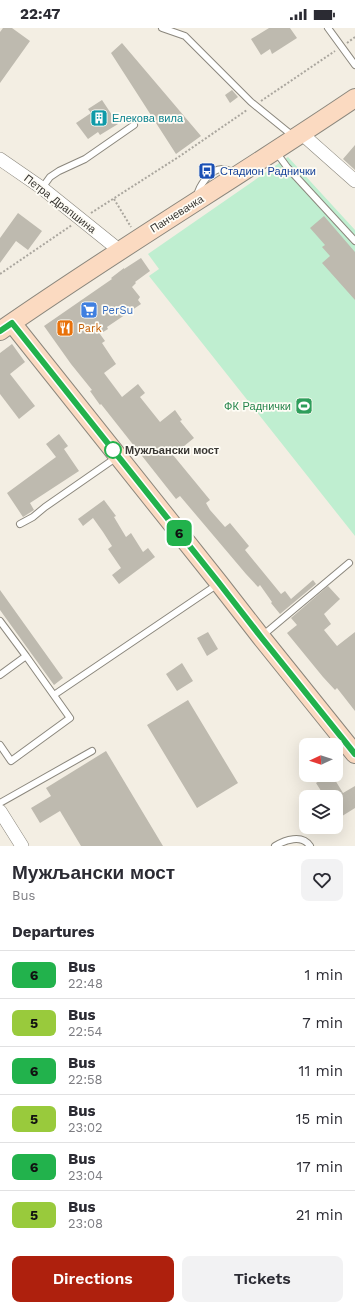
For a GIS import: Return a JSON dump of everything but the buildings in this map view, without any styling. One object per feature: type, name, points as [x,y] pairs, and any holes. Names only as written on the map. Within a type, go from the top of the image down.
[{"type":"street","name":"Панчевачка","points":[[6,327],[138,238],[299,136],[355,98]]},
{"type":"street","points":[[299,136],[355,181]]},
{"type":"street","name":"Петра Драпшина","points":[[0,159],[42,188],[120,250]]},
{"type":"street","points":[[6,327],[118,456],[355,754]]},
{"type":"street","points":[[0,811],[22,846]]},
{"type":"lane","points":[[162,28],[185,36],[254,105],[299,136]]},
{"type":"lane","points":[[328,28],[355,64]]},
{"type":"lane","points":[[42,188],[50,177],[59,171],[85,159],[134,125]]},
{"type":"lane","points":[[275,151],[287,167],[355,241]]},
{"type":"lane","points":[[20,524],[33,517],[44,507],[118,456]]},
{"type":"lane","points":[[261,637],[349,562]]},
{"type":"lane","points":[[54,695],[219,583]]},
{"type":"lane","points":[[0,621],[70,718],[11,761],[0,745]]},
{"type":"lane","points":[[0,675],[26,656]]},
{"type":"lane","points":[[0,803],[92,751]]},
{"type":"lane","points":[[275,846],[283,841],[296,838],[308,843],[310,846]]},
{"type":"path","points":[[0,274],[355,37]]},
{"type":"path","points":[[114,199],[138,238]]},
{"type":"green space","name":"ФК Раднички","points":[[288,157],[355,230],[355,536],[149,276],[159,269],[148,254]]},
{"type":"bus line","name":"6","points":[[0,331],[12,323],[355,754]]},
{"type":"place","name":"Елекова вила","points":[[99,118]]},
{"type":"place","name":"Стадион Раднички","points":[[207,171]]},
{"type":"place","name":"PerSu","points":[[89,310]]},
{"type":"place","name":"Park","points":[[65,328]]},
{"type":"place","name":"ФК Раднички","points":[[304,406]]},
{"type":"place","name":"Мужљански мост","points":[[113,450]]}]
